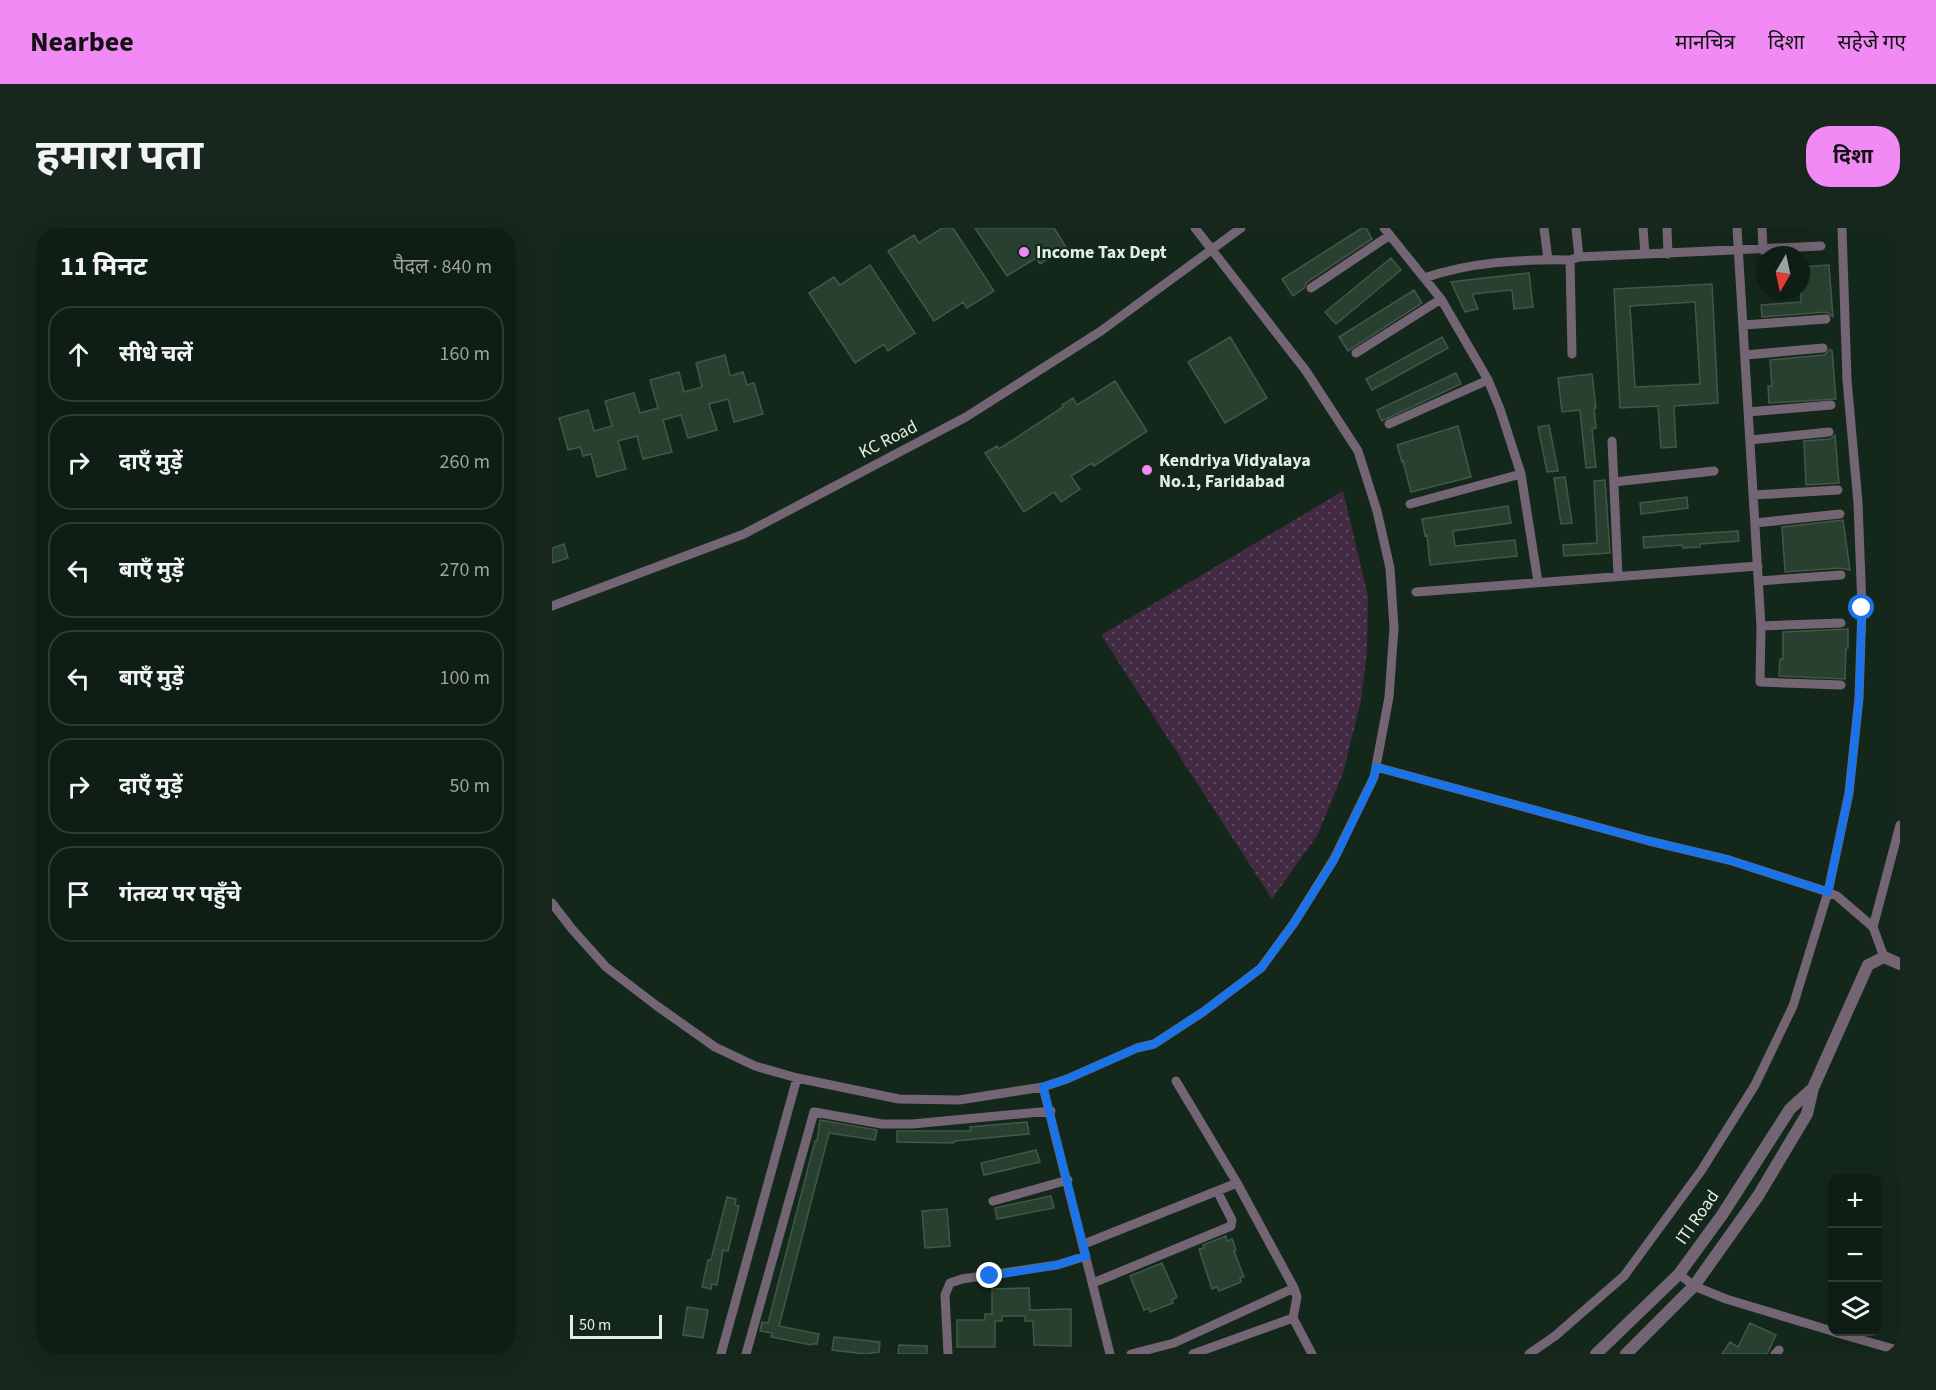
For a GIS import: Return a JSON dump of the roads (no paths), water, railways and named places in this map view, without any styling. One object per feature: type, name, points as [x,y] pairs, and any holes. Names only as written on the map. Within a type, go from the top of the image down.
[{"type":"street","points":[[552,903],[606,968],[715,1047],[755,1066],[797,1078],[898,1099],[959,1100],[1043,1087],[1067,1079],[1137,1048],[1154,1044],[1203,1012],[1261,968],[1294,923],[1334,860],[1374,777],[1389,697],[1394,628],[1390,568],[1377,511],[1358,450],[1306,371],[1195,228]]},
{"type":"street","name":"KC Road","points":[[552,606],[744,534],[966,417],[1101,331],[1241,228]]},
{"type":"street","points":[[1544,228],[1548,260]]},
{"type":"street","points":[[1572,354],[1576,228]]},
{"type":"street","points":[[1643,228],[1645,254]]},
{"type":"street","points":[[1667,228],[1668,254]]},
{"type":"street","points":[[1737,228],[1759,581],[1760,682],[1841,685]]},
{"type":"street","points":[[1762,228],[1763,246]]},
{"type":"street","points":[[1529,1354],[1555,1336],[1624,1276],[1701,1171],[1755,1085],[1793,1006],[1828,892],[1849,793],[1859,698],[1862,608],[1858,503],[1847,380],[1842,228]]},
{"type":"street","points":[[1311,288],[1387,232],[1441,298],[1488,380],[1500,409],[1521,474],[1538,582]]},
{"type":"street","points":[[1810,247],[1821,246]]},
{"type":"street","points":[[1424,278],[1449,270],[1487,263],[1756,250]]},
{"type":"street","points":[[1356,353],[1441,298]]},
{"type":"street","points":[[1744,325],[1826,319]]},
{"type":"street","points":[[1745,355],[1823,348]]},
{"type":"street","points":[[1389,424],[1488,380]]},
{"type":"street","points":[[1748,412],[1831,405]]},
{"type":"street","points":[[1750,440],[1829,432]]},
{"type":"street","points":[[1612,441],[1618,576]]},
{"type":"street","points":[[1614,482],[1714,471]]},
{"type":"street","points":[[1410,504],[1521,474]]},
{"type":"street","points":[[1753,495],[1838,490]]},
{"type":"street","points":[[1755,523],[1840,514]]},
{"type":"street","points":[[1416,592],[1758,566]]},
{"type":"street","points":[[1759,581],[1841,575]]},
{"type":"street","points":[[1761,626],[1841,623]]},
{"type":"street","points":[[1376,767],[1649,841],[1729,860],[1828,892],[1838,896],[1873,927],[1884,957],[1900,964]]},
{"type":"street","points":[[1873,927],[1900,825]]},
{"type":"street","name":"ITI Road","points":[[1626,1354],[1694,1286],[1758,1196],[1806,1114],[1813,1088],[1869,965],[1884,957]]},
{"type":"street","points":[[721,1354],[797,1078]]},
{"type":"street","points":[[1176,1081],[1238,1183],[1294,1288],[1297,1297],[1293,1318],[1312,1354]]},
{"type":"street","points":[[1043,1087],[1051,1111],[1110,1354]]},
{"type":"street","name":"ITI Road","points":[[1596,1354],[1679,1274],[1722,1215],[1790,1109],[1813,1088]]},
{"type":"street","points":[[746,1354],[814,1112],[882,1124],[912,1124],[1051,1111]]},
{"type":"street","points":[[993,1201],[1068,1180]]},
{"type":"street","points":[[1083,1244],[1238,1183]]},
{"type":"street","points":[[1093,1283],[1231,1226],[1232,1220],[1217,1191]]},
{"type":"street","points":[[948,1354],[945,1295],[950,1283],[962,1279],[1057,1265],[1086,1256]]},
{"type":"street","points":[[1679,1274],[1694,1286],[1726,1299],[1828,1330]]},
{"type":"street","points":[[1131,1354],[1174,1343],[1294,1288]]},
{"type":"street","points":[[1193,1354],[1293,1318]]},
{"type":"street","points":[[1850,1336],[1900,1351]]},
{"type":"place","name":"Income Tax Dept","points":[[1024,252]]},
{"type":"place","name":"Kendriya Vidyalaya No.1, Faridabad","points":[[1147,470]]}]
